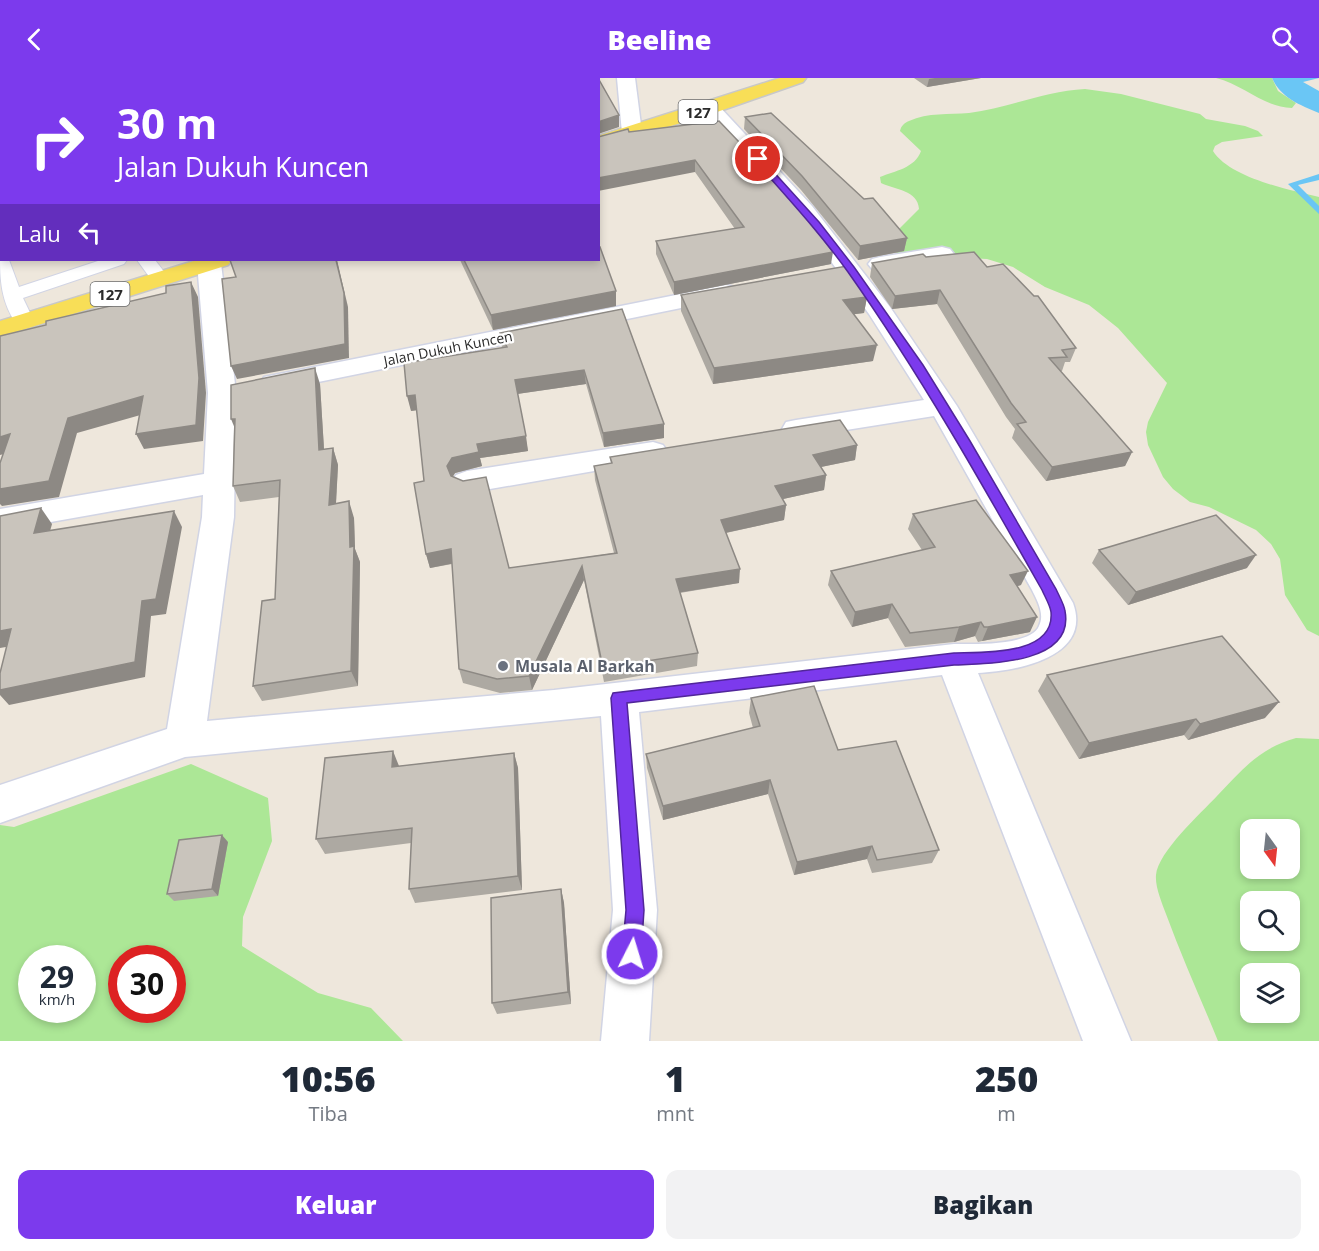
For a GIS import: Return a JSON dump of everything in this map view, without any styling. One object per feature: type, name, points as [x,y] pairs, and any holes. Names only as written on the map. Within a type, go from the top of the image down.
[{"type":"main road","name":"127","points":[[600,141],[710,108],[789,80]]},
{"type":"main road","name":"127","points":[[0,329],[153,269],[214,261]]},
{"type":"street","points":[[626,78],[632,133]]},
{"type":"street","points":[[0,804],[185,740],[619,698],[954,659],[994,658],[1024,653],[1048,642],[1057,627],[1058,610],[943,406],[840,272],[816,224],[710,108]]},
{"type":"street","points":[[840,272],[942,254]]},
{"type":"street","points":[[185,740],[218,517],[217,482],[222,393],[214,261]]},
{"type":"street","name":"Jalan Dukuh Kuncen","points":[[222,393],[753,288]]},
{"type":"street","points":[[768,434],[943,406]]},
{"type":"street","points":[[467,482],[676,449]]},
{"type":"street","points":[[0,520],[217,482]]},
{"type":"street","points":[[954,659],[1107,1041]]},
{"type":"street","points":[[619,698],[635,910],[625,1041]]},
{"type":"lane","points":[[1,261],[24,321]]},
{"type":"lane","points":[[12,295],[115,261]]},
{"type":"green space","points":[[1216,78],[1272,78],[1278,91],[1296,103],[1292,108],[1272,104]]},
{"type":"green space","points":[[1085,89],[1121,94],[1200,114],[1206,119],[1245,126],[1258,131],[1263,136],[1222,142],[1215,146],[1213,151],[1221,160],[1246,176],[1319,197],[1319,636],[1307,630],[1285,595],[1280,559],[1271,544],[1256,530],[1209,507],[1190,502],[1173,489],[1163,477],[1148,445],[1146,432],[1148,422],[1167,383],[1118,328],[1089,305],[1045,287],[1013,267],[987,259],[902,255],[890,250],[892,236],[919,209],[915,198],[910,194],[881,183],[880,177],[909,165],[921,151],[900,131],[904,124],[924,116],[984,111],[1055,93]]},
{"type":"green space","points":[[1296,738],[1319,739],[1319,1041],[1218,1041],[1178,946],[1158,890],[1156,875],[1164,855],[1191,822],[1252,761],[1272,748]]},
{"type":"green space","points":[[191,764],[268,798],[272,841],[243,917],[242,946],[318,993],[371,1008],[403,1041],[0,1041],[0,825],[14,827]]},
{"type":"water","points":[[1272,78],[1319,78],[1303,82],[1319,91],[1319,113],[1286,96]]},
{"type":"building","points":[[600,82],[619,115],[600,121]]},
{"type":"building","points":[[771,113],[864,199],[873,198],[907,238],[860,246],[802,176],[745,117]]},
{"type":"building","points":[[719,121],[784,189],[833,252],[674,282],[656,241],[744,227],[695,160],[600,178],[600,136],[628,129],[629,132]]},
{"type":"building","points":[[600,247],[616,291],[491,315],[464,261],[600,261]]},
{"type":"building","points":[[974,252],[987,267],[1003,264],[1034,296],[1038,296],[1076,348],[1062,350],[1067,357],[1049,358],[1132,452],[1052,467],[1017,424],[1026,422],[1011,403],[940,290],[895,296],[872,263],[923,254],[926,257]]},
{"type":"building","points":[[230,261],[336,261],[344,293],[345,344],[231,366],[222,279],[236,277]]},
{"type":"building","points":[[847,266],[867,297],[843,300],[877,345],[714,368],[681,295]]},
{"type":"building","points":[[191,282],[199,378],[196,425],[136,434],[143,396],[68,418],[49,481],[0,489],[0,463],[10,434],[0,437],[0,336],[46,325],[46,321],[166,293],[166,286]]},
{"type":"building","points":[[622,309],[664,424],[603,433],[584,370],[515,380],[526,436],[477,444],[479,452],[452,458],[447,466],[451,476],[463,481],[486,477],[509,568],[617,553],[594,466],[612,463],[610,457],[840,420],[857,445],[813,455],[826,475],[775,486],[786,505],[721,520],[740,569],[676,579],[698,653],[603,668],[582,566],[529,676],[497,679],[459,669],[451,549],[426,554],[414,483],[424,481],[415,395],[407,396],[404,363],[507,347],[500,333]]},
{"type":"building","points":[[315,368],[319,450],[333,448],[329,505],[349,501],[350,547],[354,546],[351,671],[253,686],[262,601],[275,599],[280,480],[233,486],[235,419],[231,419],[231,385]]},
{"type":"building","points":[[976,500],[1028,571],[1010,575],[1037,617],[988,627],[984,627],[981,622],[910,633],[892,604],[855,612],[831,571],[935,547],[913,514]]},
{"type":"building","points":[[41,508],[34,533],[174,511],[156,599],[142,601],[135,662],[0,690],[0,673],[11,629],[0,631],[0,516]]},
{"type":"building","points":[[1216,515],[1256,555],[1136,592],[1099,550]]},
{"type":"building","points":[[1222,636],[1279,702],[1200,724],[1196,719],[1089,743],[1047,675]]},
{"type":"building","points":[[814,686],[838,750],[896,741],[939,850],[877,860],[872,846],[797,862],[770,780],[663,806],[646,754],[760,726],[751,698]]},
{"type":"building","points":[[393,751],[392,767],[514,753],[518,876],[409,889],[412,828],[316,839],[325,758]]},
{"type":"building","points":[[222,835],[212,889],[167,894],[179,840]]},
{"type":"building","points":[[561,889],[568,992],[492,1003],[491,898]]},
{"type":"waterway","points":[[1319,177],[1292,184],[1319,211]]},
{"type":"place","name":"Musala Al Barkah","points":[[503,666]]},
{"type":"route","points":[[632,954],[635,910],[619,698],[954,659],[994,658],[1024,653],[1048,642],[1057,627],[1058,610],[1049,589],[919,368],[816,224],[758,159]]}]
